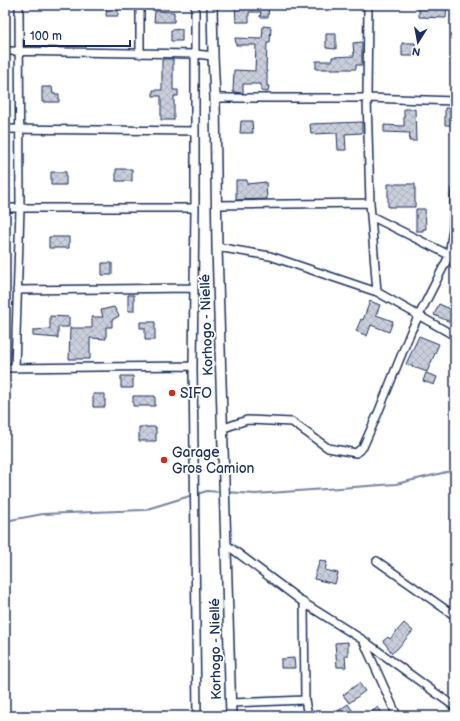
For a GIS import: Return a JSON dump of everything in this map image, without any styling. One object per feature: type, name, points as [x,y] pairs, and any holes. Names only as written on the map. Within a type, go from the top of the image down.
[{"type":"main road","name":"Korhogo - Niellé","points":[[212,5],[217,247],[224,428],[231,716]]},
{"type":"street","points":[[15,368],[20,208],[19,5]]},
{"type":"street","points":[[140,5],[140,54]]},
{"type":"street","points":[[195,5],[196,54],[193,366],[197,716]]},
{"type":"street","points":[[368,5],[367,98],[370,203],[377,292]]},
{"type":"street","points":[[5,51],[196,54],[212,56]]},
{"type":"street","points":[[215,98],[367,98],[455,101]]},
{"type":"street","points":[[5,129],[195,131]]},
{"type":"street","points":[[224,428],[247,420],[292,422],[328,448],[356,453],[363,447],[411,331],[452,257],[455,190]]},
{"type":"street","points":[[216,205],[370,203]]},
{"type":"street","points":[[5,208],[195,208]]},
{"type":"street","points":[[371,216],[452,257]]},
{"type":"street","points":[[217,247],[270,256],[377,292],[455,336]]},
{"type":"street","points":[[17,290],[194,288]]},
{"type":"street","points":[[5,368],[193,366]]},
{"type":"street","points":[[226,545],[304,603],[363,640],[455,707]]},
{"type":"street","points":[[377,561],[455,616]]},
{"type":"street","points":[[304,603],[305,700],[308,716]]},
{"type":"street","points":[[363,640],[396,716]]},
{"type":"street","points":[[231,703],[305,700]]},
{"type":"building","points":[[107,5],[118,5],[118,16],[106,16]]},
{"type":"building","points":[[235,5],[269,5],[268,17],[260,17],[261,12],[249,12],[249,22],[236,22]]},
{"type":"building","points":[[419,5],[447,5],[446,18],[419,17]]},
{"type":"building","points":[[155,11],[174,12],[174,22],[154,22]]},
{"type":"building","points":[[263,26],[271,27],[270,43],[267,43],[266,71],[267,86],[269,86],[268,92],[261,91],[261,84],[243,84],[243,93],[233,92],[234,70],[255,71],[256,45],[236,45],[235,38],[262,39]]},
{"type":"building","points":[[182,29],[182,41],[171,41],[171,30]]},
{"type":"building","points":[[326,34],[336,34],[336,49],[326,48]]},
{"type":"building","points":[[362,42],[362,65],[356,65],[356,69],[316,69],[316,61],[332,61],[332,57],[354,56],[353,43]]},
{"type":"building","points":[[402,43],[415,43],[415,56],[402,56]]},
{"type":"building","points":[[162,59],[173,59],[173,90],[178,90],[178,96],[174,96],[174,120],[161,120],[161,96],[153,96],[153,90],[162,90]]},
{"type":"building","points":[[42,87],[52,87],[53,94],[59,94],[59,102],[42,102]]},
{"type":"building","points":[[445,108],[452,108],[452,125],[445,125]]},
{"type":"building","points":[[404,109],[415,109],[416,141],[409,141],[410,133],[384,132],[384,125],[404,126]]},
{"type":"building","points":[[241,121],[252,121],[253,133],[240,133]]},
{"type":"building","points":[[362,122],[362,133],[345,134],[346,150],[338,150],[337,133],[311,134],[310,124]]},
{"type":"building","points":[[116,169],[132,169],[132,181],[116,181]]},
{"type":"building","points":[[51,172],[66,172],[66,185],[51,185]]},
{"type":"building","points":[[236,180],[247,180],[247,184],[266,182],[267,199],[236,200]]},
{"type":"building","points":[[388,184],[415,184],[415,207],[388,207]]},
{"type":"building","points":[[416,209],[425,209],[426,229],[423,229],[423,231],[416,231]]},
{"type":"building","points":[[49,237],[69,237],[69,248],[49,248]]},
{"type":"building","points":[[102,263],[112,263],[112,275],[102,275]]},
{"type":"building","points":[[128,295],[134,295],[134,311],[128,311]]},
{"type":"building","points":[[370,301],[380,305],[376,315],[393,321],[389,332],[371,325],[367,336],[356,331],[361,319],[363,320]]},
{"type":"building","points":[[439,304],[455,311],[455,324],[434,315]]},
{"type":"building","points":[[114,307],[119,316],[112,320],[112,327],[106,327],[106,339],[90,338],[90,359],[69,359],[70,328],[92,328],[92,317],[103,317],[101,310]]},
{"type":"building","points":[[50,316],[69,317],[69,327],[58,327],[58,338],[33,336],[33,330],[50,329]]},
{"type":"building","points":[[140,322],[155,322],[155,340],[145,340],[145,328],[140,328]]},
{"type":"building","points":[[419,336],[439,344],[427,372],[406,364]]},
{"type":"building","points":[[426,373],[437,377],[434,385],[423,381]]},
{"type":"building","points":[[121,376],[133,376],[133,388],[121,388]]},
{"type":"building","points":[[93,394],[105,394],[105,407],[93,407]]},
{"type":"building","points":[[133,396],[155,396],[155,406],[133,406]]},
{"type":"building","points":[[139,427],[156,427],[156,441],[139,441]]},
{"type":"building","points":[[320,560],[327,562],[325,570],[338,573],[335,584],[314,579]]},
{"type":"building","points":[[404,623],[413,631],[392,653],[383,641],[388,637],[390,639]]},
{"type":"building","points":[[348,642],[348,656],[345,656],[346,667],[337,667],[335,643]]},
{"type":"building","points":[[294,658],[295,668],[281,668],[281,659]]},
{"type":"building","points":[[359,683],[365,691],[349,703],[343,695]]},
{"type":"building","points":[[348,704],[356,716],[331,716]]},
{"type":"building","points":[[378,707],[384,716],[366,716]]},
{"type":"waterway","points":[[226,492],[255,494],[396,484],[455,470]]},
{"type":"waterway","points":[[197,494],[207,491],[222,492]]},
{"type":"waterway","points":[[5,521],[43,514],[144,510],[193,495]]},
{"type":"place","name":"SIFO","points":[[172,393]]},
{"type":"place","name":"Garage Gros Camion","points":[[164,460]]}]
